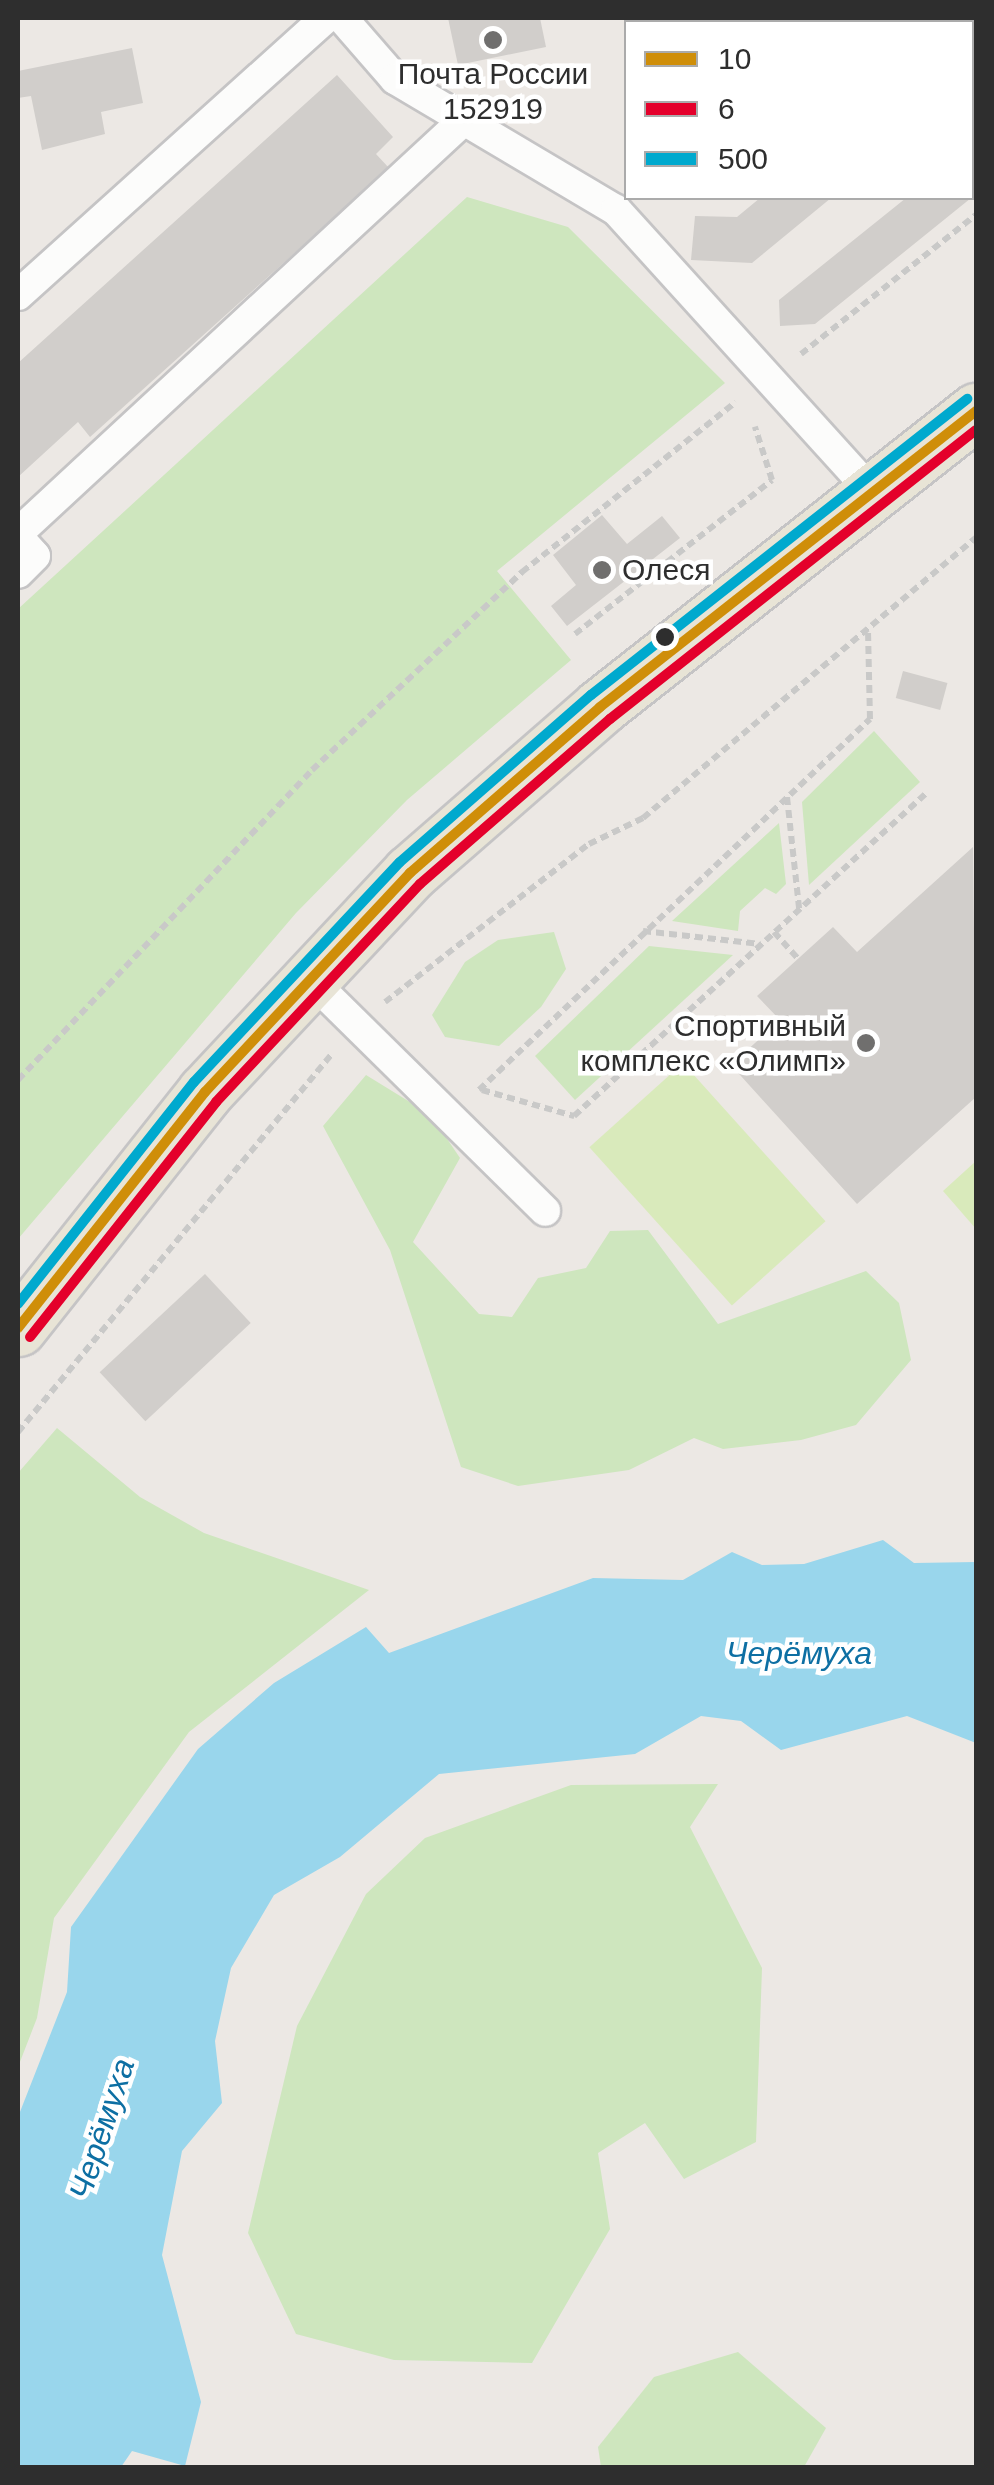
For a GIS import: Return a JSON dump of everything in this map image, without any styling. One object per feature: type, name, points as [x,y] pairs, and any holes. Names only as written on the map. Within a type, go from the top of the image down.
[{"type":"main road","points":[[18,1328],[308,977],[496,794],[976,411]]},
{"type":"lane","points":[[18,295],[326,18]]},
{"type":"lane","points":[[342,18],[394,79],[466,118],[616,210],[872,492]]},
{"type":"lane","points":[[18,573],[35,556],[18,535],[466,118]]},
{"type":"lane","points":[[308,977],[545,1211]]},
{"type":"path","points":[[18,1080],[326,756],[522,572],[746,395]]},
{"type":"path","points":[[18,1432],[357,1026],[589,844],[643,818],[976,538]]},
{"type":"path","points":[[451,1118],[642,930],[870,719],[868,629]]},
{"type":"path","points":[[398,1066],[574,1116],[926,793]]},
{"type":"path","points":[[787,797],[799,909]]},
{"type":"path","points":[[642,930],[761,944]]},
{"type":"path","points":[[774,932],[798,959]]},
{"type":"green space","points":[[467,197],[568,227],[725,383],[497,571],[571,660],[407,800],[296,913],[18,1239],[18,609]]},
{"type":"green space","points":[[874,731],[920,782],[809,885],[802,802]]},
{"type":"green space","points":[[779,823],[786,884],[776,894],[765,888],[740,911],[738,931],[672,921]]},
{"type":"green space","points":[[554,932],[566,969],[541,1007],[499,1046],[445,1037],[432,1015],[465,962],[498,940]]},
{"type":"green space","points":[[649,946],[733,955],[575,1100],[535,1056]]},
{"type":"green space","points":[[683,1063],[826,1221],[732,1306],[589,1147]]},
{"type":"green space","points":[[366,1075],[431,1115],[460,1158],[413,1242],[479,1314],[512,1317],[538,1278],[586,1268],[610,1231],[648,1230],[718,1324],[866,1271],[899,1303],[911,1360],[856,1425],[801,1440],[723,1449],[694,1438],[629,1470],[518,1486],[461,1467],[390,1250],[323,1126]]},
{"type":"green space","points":[[976,1161],[976,1229],[943,1191]]},
{"type":"green space","points":[[57,1428],[140,1497],[204,1533],[369,1590],[189,1732],[54,1918],[37,2018],[18,2067],[18,1473]]},
{"type":"green space","points":[[718,1784],[690,1827],[762,1968],[756,2142],[684,2179],[645,2123],[598,2153],[610,2229],[532,2363],[394,2360],[296,2334],[248,2233],[297,2026],[366,1894],[425,1838],[571,1785]]},
{"type":"green space","points":[[738,2352],[826,2428],[804,2467],[601,2467],[598,2447],[654,2377]]},
{"type":"water","name":"Черёмуха","points":[[883,1540],[914,1563],[976,1562],[976,1743],[907,1716],[781,1750],[741,1721],[701,1716],[635,1754],[439,1774],[340,1857],[274,1895],[231,1968],[215,2041],[222,2103],[182,2151],[162,2255],[201,2402],[185,2466],[132,2451],[121,2467],[18,2467],[18,2117],[67,1992],[71,1927],[198,1749],[274,1683],[366,1627],[389,1653],[593,1578],[683,1580],[732,1552],[762,1565],[804,1564]]},
{"type":"building","points":[[448,18],[540,18],[546,47],[458,65]]},
{"type":"building","points":[[952,18],[954,20],[906,20]]},
{"type":"building","points":[[132,48],[143,103],[101,112],[105,134],[42,150],[31,96],[18,98],[18,71]]},
{"type":"building","points":[[337,75],[393,137],[376,154],[389,168],[90,437],[78,422],[18,477],[18,363]]},
{"type":"building","points":[[976,141],[976,194],[974,196]]},
{"type":"building","points":[[758,200],[829,200],[752,263],[691,260],[695,216],[737,217]]},
{"type":"building","points":[[904,200],[969,200],[815,324],[780,326],[779,300]]},
{"type":"building","name":"Олеся","points":[[602,515],[627,544],[662,516],[680,538],[567,626],[551,606],[576,585],[553,555]]},
{"type":"building","points":[[903,671],[947,683],[940,710],[896,698]]},
{"type":"building","name":"Спортивный комплекс «Олимп»","points":[[973,847],[976,1097],[857,1204],[731,1065],[780,1020],[757,996],[833,927],[857,952]]},
{"type":"building","points":[[205,1274],[251,1323],[145,1421],[100,1372]]},
{"type":"transit line","name":"500","points":[[18,1304],[194,1082],[400,862],[591,695],[967,399]]},
{"type":"transit line","name":"10","points":[[18,1328],[205,1092],[410,873],[600,707],[976,411]]},
{"type":"transit line","name":"6","points":[[30,1337],[216,1102],[420,884],[610,719],[976,430]]},
{"type":"place","name":"Почта России 152919","points":[[493,40]]},
{"type":"place","name":"Олеся","points":[[602,570]]},
{"type":"place","name":"Спортивный комплекс «Олимп»","points":[[866,1043]]}]
